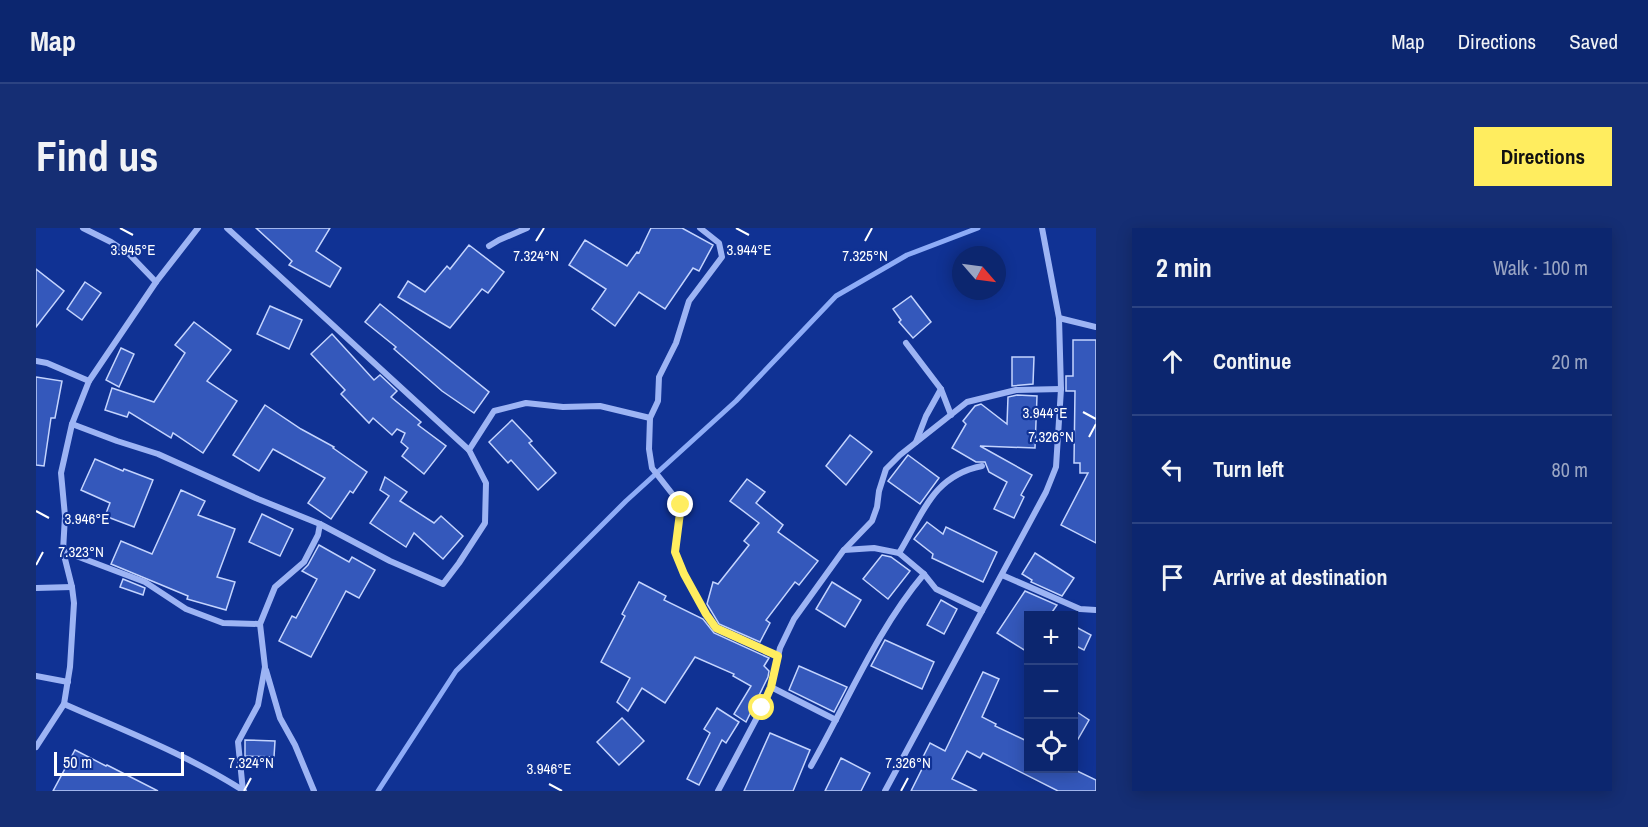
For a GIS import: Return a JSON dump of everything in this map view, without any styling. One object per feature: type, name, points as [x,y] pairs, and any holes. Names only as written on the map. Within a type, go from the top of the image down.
[{"type":"street","points":[[83,228],[129,254],[156,282]]},
{"type":"street","points":[[36,747],[64,704],[68,682],[74,603],[63,551],[65,516],[61,473],[72,424],[89,381],[156,282],[198,228]]},
{"type":"street","points":[[72,424],[158,454],[320,524],[390,561],[443,584],[485,523],[486,483],[469,450],[227,228]]},
{"type":"street","points":[[489,246],[527,228]]},
{"type":"street","points":[[700,228],[719,243],[722,257],[689,301],[676,343],[659,376],[658,401],[650,418],[649,449],[652,468],[681,505],[675,552],[706,614],[716,628],[778,656]]},
{"type":"street","points":[[885,791],[1046,492],[1056,467],[1060,389],[1059,318],[1042,228]]},
{"type":"street","points":[[1059,318],[1096,327]]},
{"type":"street","points":[[906,343],[941,388],[951,415]]},
{"type":"street","points":[[36,361],[47,363],[89,381]]},
{"type":"street","points":[[916,443],[926,416],[941,388]]},
{"type":"street","points":[[718,791],[762,708],[771,687],[780,648],[794,620],[843,550],[872,521],[878,507],[879,491],[885,469],[967,402],[1016,390],[1060,389]]},
{"type":"street","points":[[469,450],[494,411],[526,403],[563,407],[600,406],[650,418]]},
{"type":"street","points":[[899,553],[925,505],[947,480],[967,469],[982,466]]},
{"type":"street","points":[[314,791],[295,745],[280,718],[265,667],[260,624],[275,587],[304,562],[318,536],[320,524]]},
{"type":"street","points":[[843,550],[874,548],[899,553],[924,574],[936,588],[982,611]]},
{"type":"street","points":[[63,551],[145,582],[186,609],[223,623],[260,624]]},
{"type":"street","points":[[811,766],[876,643],[904,598],[924,574]]},
{"type":"street","points":[[1002,575],[1061,602],[1080,609],[1096,610]]},
{"type":"street","points":[[36,588],[72,587]]},
{"type":"street","points":[[244,791],[238,742],[258,705],[265,667]]},
{"type":"street","points":[[36,676],[68,682]]},
{"type":"street","points":[[771,687],[836,720]]},
{"type":"street","points":[[64,704],[178,754],[214,772],[244,791]]},
{"type":"building","points":[[256,228],[330,228],[316,251],[341,268],[330,287],[289,265],[292,261]]},
{"type":"building","points":[[651,228],[682,228],[713,245],[699,271],[693,268],[665,309],[639,292],[615,326],[592,309],[606,289],[569,265],[585,240],[627,266],[637,252],[639,253]]},
{"type":"building","points":[[469,245],[504,272],[488,293],[482,289],[450,328],[398,297],[408,281],[425,292],[447,266],[450,269]]},
{"type":"building","points":[[36,269],[64,291],[36,327]]},
{"type":"building","points":[[85,282],[101,293],[82,320],[67,309]]},
{"type":"building","points":[[911,296],[931,322],[913,338],[899,322],[901,320],[893,309]]},
{"type":"building","points":[[380,304],[489,392],[474,413],[442,391],[394,349],[396,347],[365,322]]},
{"type":"building","points":[[270,306],[302,320],[289,349],[257,334]]},
{"type":"building","points":[[194,322],[231,350],[207,381],[237,401],[203,453],[173,433],[171,438],[129,412],[127,417],[105,410],[112,388],[154,402],[185,353],[175,345]]},
{"type":"building","points":[[332,334],[374,380],[380,375],[397,391],[391,397],[421,422],[418,425],[446,446],[424,474],[402,456],[408,448],[401,442],[405,433],[397,429],[392,435],[373,418],[369,423],[341,394],[345,390],[311,354]]},
{"type":"building","points":[[1073,340],[1096,340],[1096,543],[1061,525],[1088,473],[1080,473],[1080,463],[1074,463],[1075,391],[1066,391],[1066,376],[1073,376]]},
{"type":"building","points":[[121,348],[134,354],[119,387],[106,380]]},
{"type":"building","points":[[1012,357],[1034,357],[1033,384],[1012,386]]},
{"type":"building","points":[[36,377],[62,381],[55,418],[51,418],[44,466],[36,465]]},
{"type":"building","points":[[1037,396],[1035,448],[980,446],[1032,475],[1021,495],[1024,497],[1014,518],[994,509],[1007,482],[989,472],[985,462],[976,462],[952,448],[966,424],[963,421],[975,406],[981,404],[1007,424],[1008,397]]},
{"type":"building","points":[[265,405],[334,447],[367,472],[353,493],[350,491],[331,519],[308,503],[325,478],[273,449],[259,471],[233,455]]},
{"type":"building","points":[[512,420],[532,441],[529,443],[556,473],[538,490],[511,460],[508,463],[489,442]]},
{"type":"building","points":[[850,435],[872,452],[846,485],[826,466]]},
{"type":"building","points":[[908,455],[939,478],[920,504],[888,481]]},
{"type":"building","points":[[95,459],[153,480],[134,527],[105,516],[110,503],[81,490]]},
{"type":"building","points":[[385,477],[407,492],[400,501],[434,523],[441,516],[463,536],[443,559],[414,533],[406,547],[370,523],[389,496],[380,490]]},
{"type":"building","points":[[747,479],[765,492],[756,503],[783,525],[778,532],[818,561],[799,585],[795,582],[766,620],[770,623],[760,642],[719,624],[707,604],[713,582],[718,584],[749,545],[744,541],[759,523],[730,501]]},
{"type":"building","points":[[181,490],[205,501],[198,515],[235,529],[217,577],[235,582],[226,610],[187,599],[188,596],[111,564],[121,541],[152,554]]},
{"type":"building","points":[[262,514],[293,529],[280,556],[249,542]]},
{"type":"building","points":[[927,522],[943,534],[946,527],[997,552],[983,582],[932,558],[933,554],[914,539]]},
{"type":"building","points":[[319,545],[349,562],[352,557],[375,570],[359,598],[346,591],[311,657],[279,641],[292,616],[296,618],[317,579],[302,571]]},
{"type":"building","points":[[1035,553],[1074,578],[1062,596],[1031,582],[1032,580],[1022,574]]},
{"type":"building","points":[[882,555],[891,557],[910,571],[888,599],[863,579]]},
{"type":"building","points":[[123,579],[145,588],[143,595],[120,587]]},
{"type":"building","points":[[639,582],[666,596],[664,600],[703,619],[714,633],[769,658],[764,666],[769,671],[768,677],[746,722],[734,714],[751,686],[733,676],[734,674],[695,657],[665,703],[642,688],[628,711],[617,702],[630,678],[601,662],[625,616],[622,614]]},
{"type":"building","points":[[832,582],[861,600],[845,627],[816,609]]},
{"type":"building","points":[[1025,591],[1057,605],[1053,611],[1024,611],[1024,650],[997,633]]},
{"type":"building","points":[[941,600],[957,609],[944,634],[927,625]]},
{"type":"building","points":[[1078,628],[1091,635],[1084,650],[1078,647]]},
{"type":"building","points":[[885,640],[934,662],[922,689],[871,666]]},
{"type":"building","points":[[799,666],[847,687],[834,712],[789,690]]},
{"type":"building","points":[[983,672],[999,679],[982,717],[1024,740],[1024,773],[1078,771],[1096,780],[1096,791],[1058,791],[983,753],[980,758],[967,751],[952,779],[977,791],[911,791],[927,759],[923,757],[930,743],[945,751]]},
{"type":"building","points":[[717,708],[739,722],[726,743],[722,740],[699,785],[687,779],[710,733],[704,729]]},
{"type":"building","points":[[1078,713],[1089,720],[1078,739]]},
{"type":"building","points":[[622,718],[644,741],[619,765],[597,742]]},
{"type":"building","points":[[770,733],[810,750],[793,791],[744,791]]},
{"type":"building","points":[[245,740],[275,741],[274,757],[245,756]]},
{"type":"building","points":[[75,750],[107,765],[158,791],[53,791]]},
{"type":"building","points":[[841,758],[870,773],[861,791],[825,791]]},
{"type":"waterway","points":[[378,791],[456,671],[626,501],[736,401],[836,296],[907,255],[978,228]]},
{"type":"route","points":[[681,505],[675,552],[706,614],[716,628],[778,656],[771,687],[762,708]]}]
